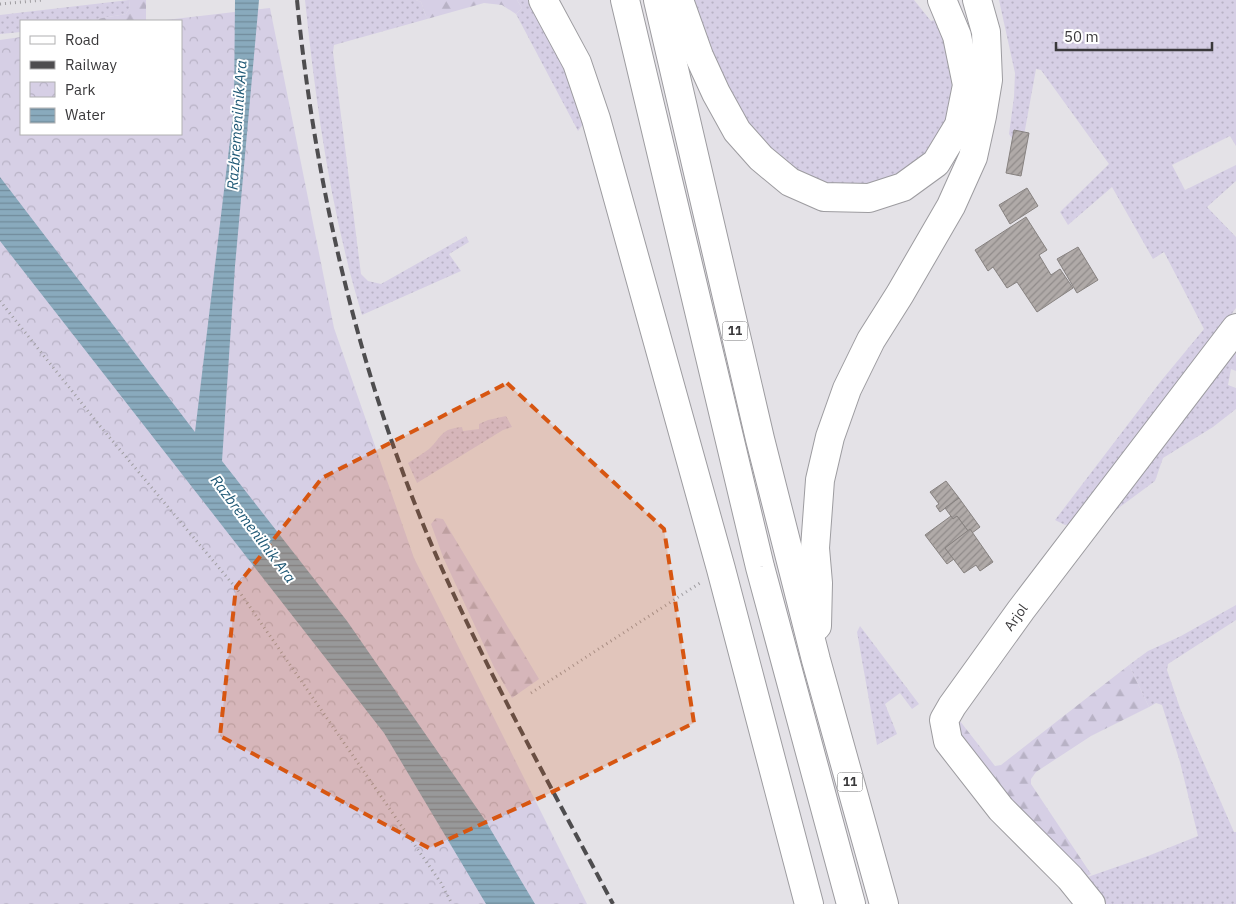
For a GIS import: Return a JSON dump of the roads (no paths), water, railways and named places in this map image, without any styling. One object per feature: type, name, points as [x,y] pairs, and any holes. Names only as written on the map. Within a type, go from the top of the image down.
[{"type":"main road","points":[[543,0],[577,63],[596,119],[721,569],[809,904]]},
{"type":"main road","name":"11","points":[[625,0],[760,567],[851,904]]},
{"type":"main road","name":"11","points":[[658,0],[760,439],[816,660],[884,904]]},
{"type":"main road","points":[[679,0],[699,56],[716,93],[737,132],[761,158],[790,182],[824,198],[869,198],[903,187],[936,163],[960,125],[967,85],[957,36],[942,0]]},
{"type":"main road","points":[[816,660],[818,584],[815,548],[820,480],[830,437],[847,389],[871,340],[951,206],[973,157],[988,80],[986,32],[977,0]]},
{"type":"main road","name":"Arjol","points":[[1091,904],[1070,878],[1001,809],[948,741],[944,720],[1021,610],[1236,328]]},
{"type":"water","name":"Razbremenilnik Ara","points":[[235,0],[259,0],[235,266],[222,461],[347,621],[485,820],[535,904],[486,904],[384,733],[0,241],[0,177],[195,432],[234,107]]},
{"type":"railway","points":[[297,0],[316,144],[346,287],[365,357],[411,495],[439,562],[480,649],[613,904]]}]
